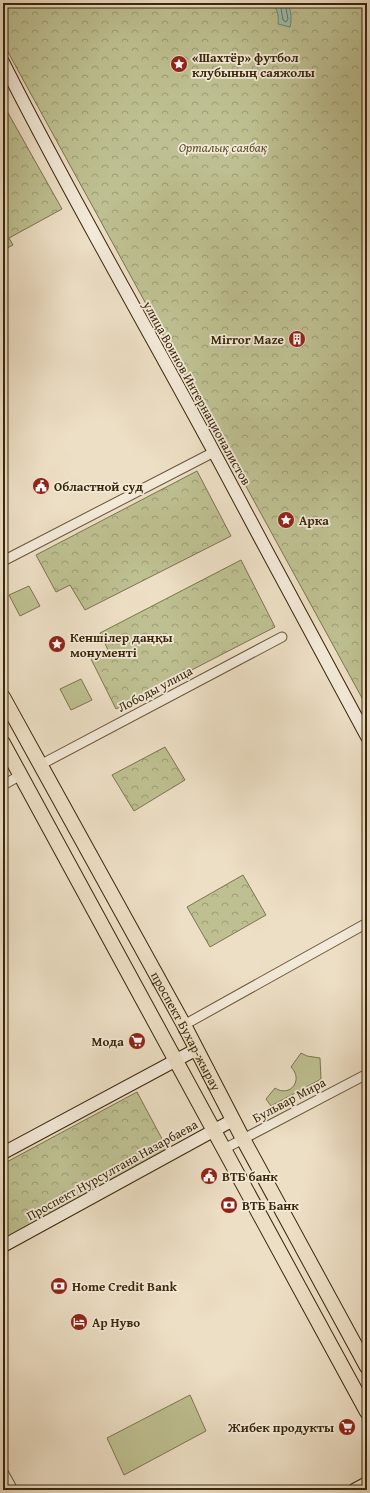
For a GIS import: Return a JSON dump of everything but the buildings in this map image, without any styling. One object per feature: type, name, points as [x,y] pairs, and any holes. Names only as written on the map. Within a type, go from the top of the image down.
[{"type":"main road","name":"улица Воинов Интернационалистов","points":[[3,62],[36,127],[214,452],[304,623],[367,737]]},
{"type":"main road","name":"проспект Бухар-жырау","points":[[3,698],[184,1025],[243,1139],[367,1367]]},
{"type":"main road","name":"проспект Бухар-жырау","points":[[3,743],[367,1412]]},
{"type":"main road","points":[[3,1153],[197,1050]]},
{"type":"main road","name":"Проспект Нурсултана Назарбаева","points":[[3,1246],[234,1120]]},
{"type":"main road","points":[[354,1490],[367,1483]]},
{"type":"street","points":[[3,561],[214,452]]},
{"type":"street","name":"Лободы улица","points":[[40,765],[282,636]]},
{"type":"street","points":[[3,785],[21,775]]},
{"type":"street","points":[[184,1025],[367,923]]},
{"type":"street","name":"Бульвар Мира","points":[[224,1149],[367,1074]]},
{"type":"street","points":[[3,1472],[13,1490]]},
{"type":"green space","name":"Орталық саябақ","points":[[3,3],[367,3],[367,707],[3,43]]},
{"type":"green space","points":[[3,104],[62,209],[9,238],[13,245],[3,250]]},
{"type":"green space","points":[[197,471],[231,536],[85,610],[70,585],[56,592],[36,555]]},
{"type":"green space","points":[[241,560],[275,627],[116,709],[91,659],[108,650],[100,633]]},
{"type":"green space","points":[[29,586],[40,606],[20,616],[9,595]]},
{"type":"green space","points":[[81,679],[92,700],[71,710],[60,689]]},
{"type":"green space","points":[[165,747],[185,780],[134,811],[112,775]]},
{"type":"green space","points":[[243,875],[266,915],[210,947],[187,907]]},
{"type":"green space","points":[[301,1053],[307,1056],[320,1058],[321,1079],[271,1106],[266,1099],[275,1088],[281,1091],[286,1091],[294,1086],[296,1077],[295,1072],[291,1067]]},
{"type":"green space","points":[[137,1092],[168,1150],[3,1239],[3,1164]]},
{"type":"green space","points":[[190,1395],[206,1431],[124,1475],[107,1438]]},
{"type":"water","points":[[269,3],[288,3],[291,15],[290,27],[278,24],[276,9]]},
{"type":"place","name":"«Шахтёр» футбол клубының саяжолы","points":[[179,64]]},
{"type":"place","name":"Mirror Maze","points":[[297,339]]},
{"type":"place","name":"Областной суд","points":[[41,486]]},
{"type":"place","name":"Арка","points":[[286,520]]},
{"type":"place","name":"Кеншілер даңқы монументі","points":[[57,644]]},
{"type":"place","name":"Мода","points":[[137,1041]]},
{"type":"place","name":"ВТБ банк","points":[[209,1176]]},
{"type":"place","name":"ВТБ Банк","points":[[229,1205]]},
{"type":"place","name":"Home Credit Bank","points":[[59,1286]]},
{"type":"place","name":"Ар Нуво","points":[[79,1322]]},
{"type":"place","name":"Жибек продукты","points":[[347,1427]]}]
